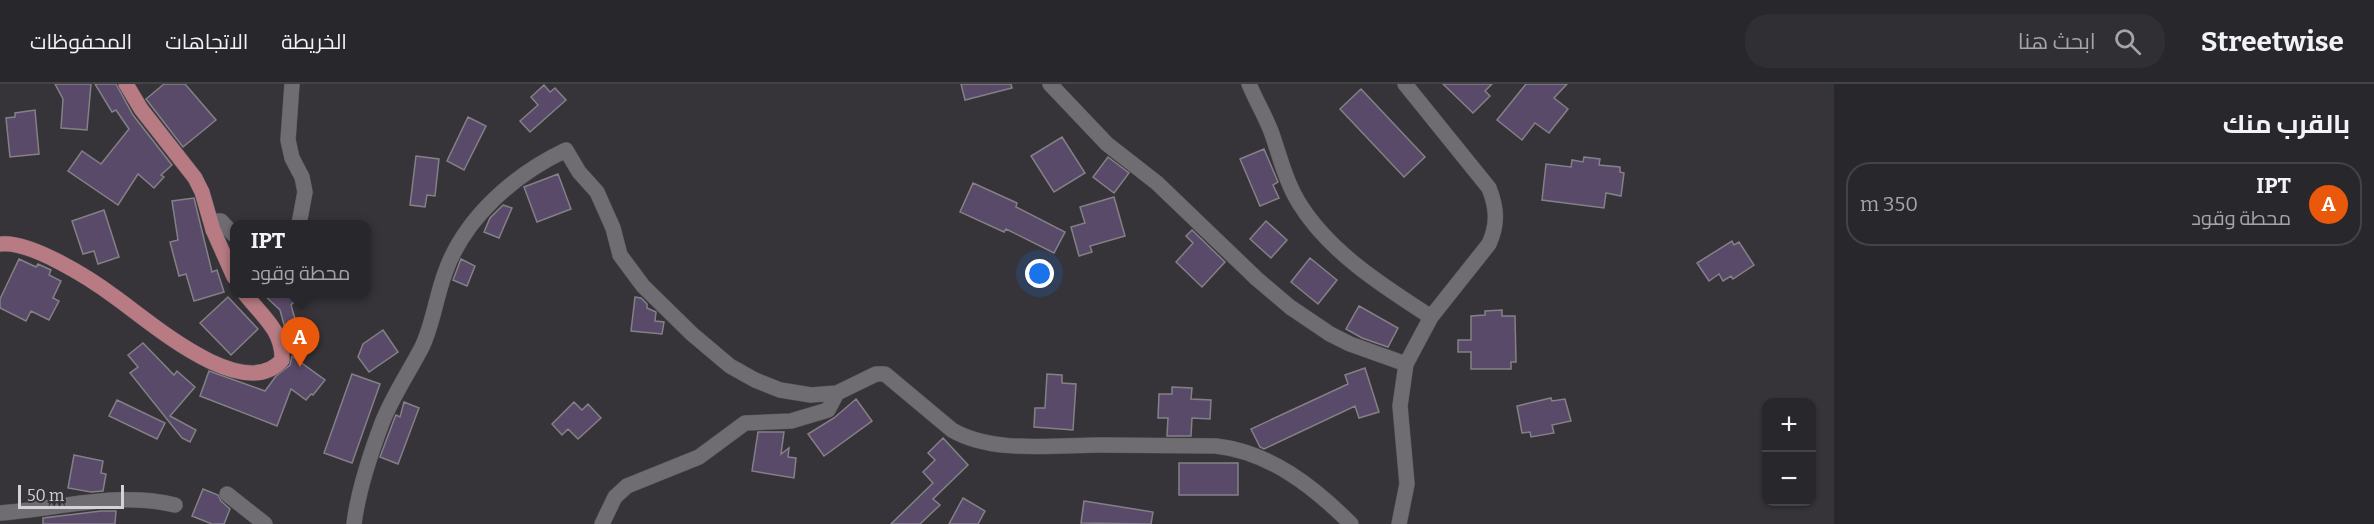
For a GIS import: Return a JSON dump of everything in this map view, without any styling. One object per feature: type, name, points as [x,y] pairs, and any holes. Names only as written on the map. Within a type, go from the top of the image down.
[{"type":"main road","points":[[126,84],[141,109],[190,169],[202,192],[213,230],[230,268]]},
{"type":"main road","points":[[0,244],[6,243],[32,250],[65,266],[113,295],[176,343],[213,362],[244,372],[260,372],[270,369],[282,360],[282,348],[271,324],[248,298]]},
{"type":"street","points":[[292,84],[288,140],[292,158],[302,177],[305,192],[300,220]]},
{"type":"street","points":[[1050,84],[1107,144],[1157,183],[1257,279],[1290,307],[1330,334],[1350,344],[1406,364]]},
{"type":"street","points":[[1249,84],[1268,124],[1293,190],[1304,210],[1320,231],[1360,267],[1431,316]]},
{"type":"street","points":[[1399,524],[1407,484],[1400,406],[1406,364],[1431,316],[1489,244],[1495,230],[1496,219],[1494,200],[1489,188],[1405,84]]},
{"type":"street","points":[[352,524],[382,423],[423,344],[444,274],[460,240],[474,222],[530,169],[566,150],[579,172],[597,192],[613,228],[620,255],[643,286],[730,366],[755,380],[795,393],[811,395],[837,393],[868,377],[876,374],[885,375],[952,430],[960,435],[990,443],[1028,446],[1215,446],[1235,449],[1266,460],[1293,475],[1330,502],[1352,524]]},
{"type":"street","points":[[213,230],[216,221],[221,221],[230,231]]},
{"type":"street","points":[[602,524],[615,497],[627,486],[699,457],[746,423],[790,421],[828,410],[837,393]]},
{"type":"street","points":[[227,494],[265,524]]},
{"type":"street","points":[[0,513],[127,498],[151,499],[175,505]]},
{"type":"building","points":[[55,84],[91,84],[87,130],[61,128],[63,99]]},
{"type":"building","points":[[95,84],[116,84],[133,115],[172,165],[161,175],[164,177],[154,188],[138,174],[118,205],[68,171],[82,151],[101,164],[129,129],[116,110],[112,112]]},
{"type":"building","points":[[164,84],[185,84],[216,120],[183,147],[146,99]]},
{"type":"building","points":[[961,84],[1011,84],[1012,88],[965,100]]},
{"type":"building","points":[[1443,84],[1492,84],[1485,91],[1490,96],[1473,113]]},
{"type":"building","points":[[1526,84],[1567,84],[1554,98],[1568,109],[1549,133],[1535,123],[1522,140],[1497,120]]},
{"type":"building","points":[[544,85],[550,92],[555,88],[566,100],[530,132],[520,121],[538,105],[531,97]]},
{"type":"building","points":[[1361,89],[1425,157],[1404,177],[1340,109]]},
{"type":"building","points":[[35,110],[39,154],[10,157],[6,118],[15,117],[15,113]]},
{"type":"building","points":[[468,117],[486,126],[464,170],[447,161]]},
{"type":"building","points":[[1062,137],[1085,173],[1054,192],[1031,156]]},
{"type":"building","points":[[1264,149],[1278,182],[1273,185],[1279,198],[1260,206],[1240,159]]},
{"type":"building","points":[[416,156],[439,159],[435,196],[427,195],[425,207],[410,205]]},
{"type":"building","points":[[1108,157],[1129,173],[1114,193],[1093,177]]},
{"type":"building","points":[[1584,157],[1600,159],[1599,165],[1620,167],[1620,172],[1624,173],[1621,196],[1606,193],[1604,208],[1542,200],[1546,164],[1571,167],[1572,160],[1583,162]]},
{"type":"building","points":[[558,174],[571,209],[537,222],[524,187]]},
{"type":"building","points":[[973,183],[1017,203],[1016,207],[1065,232],[1054,253],[1006,229],[1004,232],[960,212]]},
{"type":"building","points":[[1114,197],[1125,236],[1090,246],[1092,252],[1079,256],[1071,227],[1085,223],[1080,207]]},
{"type":"building","points":[[194,198],[212,272],[217,270],[224,292],[194,301],[186,274],[179,276],[170,242],[178,240],[172,201]]},
{"type":"building","points":[[503,205],[512,208],[499,238],[484,232],[490,218]]},
{"type":"building","points":[[104,210],[119,257],[98,264],[94,251],[83,254],[72,221]]},
{"type":"building","points":[[1266,221],[1287,240],[1271,258],[1250,239]]},
{"type":"building","points":[[1192,230],[1225,262],[1202,287],[1176,262],[1193,243],[1186,236]]},
{"type":"building","points":[[1732,241],[1734,245],[1739,242],[1754,265],[1733,279],[1731,276],[1723,281],[1719,274],[1709,281],[1697,263]]},
{"type":"building","points":[[1310,258],[1337,280],[1318,304],[1291,282]]},
{"type":"building","points":[[19,259],[36,267],[38,264],[51,270],[49,275],[61,281],[53,298],[59,301],[49,320],[31,311],[26,321],[0,308],[0,299]]},
{"type":"building","points":[[461,259],[475,266],[467,286],[453,280]]},
{"type":"building","points":[[228,297],[258,329],[231,355],[200,323]]},
{"type":"building","points":[[635,297],[641,298],[647,304],[647,308],[656,312],[655,321],[664,322],[662,334],[631,331]]},
{"type":"building","points":[[267,298],[298,298],[291,305],[303,347],[291,350],[280,310]]},
{"type":"building","points":[[1359,306],[1398,328],[1388,347],[1362,338],[1346,329]]},
{"type":"building","points":[[1502,310],[1502,316],[1515,316],[1516,362],[1511,362],[1511,369],[1471,369],[1471,352],[1458,352],[1458,340],[1471,340],[1471,316],[1485,315],[1485,311]]},
{"type":"building","points":[[383,330],[398,352],[369,372],[358,357],[363,344]]},
{"type":"building","points":[[143,343],[174,375],[177,371],[195,387],[170,416],[196,430],[190,442],[182,438],[130,373],[138,367],[128,355]]},
{"type":"building","points":[[292,356],[325,380],[306,400],[291,389],[277,426],[200,396],[209,371],[265,391],[276,376],[290,365]]},
{"type":"building","points":[[1365,368],[1379,412],[1359,418],[1355,406],[1264,449],[1260,447],[1251,429],[1348,384],[1345,375]]},
{"type":"building","points":[[352,374],[380,384],[352,463],[324,453]]},
{"type":"building","points":[[1047,374],[1062,375],[1062,383],[1076,384],[1073,430],[1034,427],[1035,408],[1045,408]]},
{"type":"building","points":[[1172,387],[1192,388],[1191,399],[1211,400],[1210,419],[1192,418],[1191,436],[1167,436],[1168,418],[1158,418],[1159,394],[1172,394]]},
{"type":"building","points":[[1551,398],[1552,401],[1565,399],[1571,421],[1552,425],[1554,433],[1531,437],[1530,432],[1522,433],[1517,406]]},
{"type":"building","points":[[856,399],[872,421],[824,456],[808,434],[834,418]]},
{"type":"building","points":[[117,400],[165,423],[157,439],[109,416]]},
{"type":"building","points":[[404,402],[419,408],[398,464],[380,457],[396,415],[400,417]]},
{"type":"building","points":[[574,402],[582,410],[588,404],[601,418],[578,439],[568,429],[562,435],[552,424]]},
{"type":"building","points":[[758,432],[784,432],[781,454],[789,448],[788,457],[796,458],[794,478],[752,471]]},
{"type":"building","points":[[943,438],[968,465],[933,499],[940,505],[920,524],[891,524],[933,483],[923,472],[935,460],[928,453]]},
{"type":"building","points":[[74,455],[103,461],[101,473],[106,474],[103,491],[91,492],[68,488]]},
{"type":"building","points":[[1179,463],[1238,463],[1238,495],[1179,495]]},
{"type":"building","points":[[203,489],[218,495],[230,509],[224,524],[212,524],[192,516]]},
{"type":"building","points":[[963,498],[985,511],[978,524],[949,524]]},
{"type":"building","points":[[1084,501],[1153,512],[1151,524],[1081,523]]},
{"type":"building","points":[[116,511],[115,524],[43,524],[43,518]]},
{"type":"place","name":"IPT","points":[[300,367]]}]
